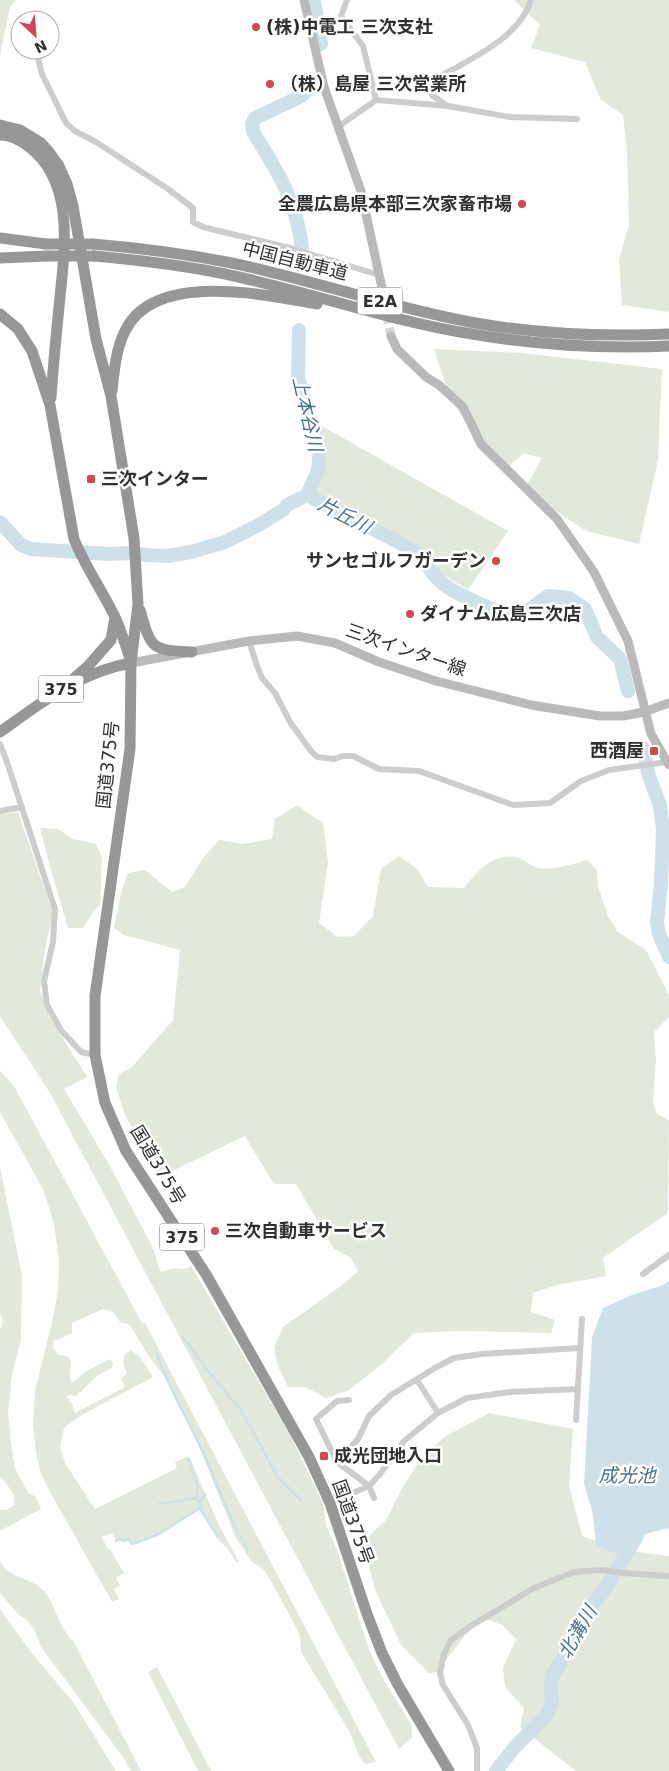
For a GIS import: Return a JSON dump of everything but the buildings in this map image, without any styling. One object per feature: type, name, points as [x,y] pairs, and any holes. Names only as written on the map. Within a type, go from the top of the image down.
[{"type":"highway","points":[[0,125],[20,130],[41,143],[59,166],[67,184],[73,206],[96,338],[111,396],[134,538],[138,604],[148,637],[156,647],[169,651],[192,652]]},
{"type":"highway","points":[[0,135],[6,135],[22,142],[37,153],[47,166],[58,188],[63,209],[65,237],[50,405]]},
{"type":"highway","points":[[0,238],[47,250]]},
{"type":"highway","name":"中国自動車道","points":[[0,246],[47,250],[140,248],[234,264],[428,313],[488,325],[582,335],[635,336],[669,334]]},
{"type":"highway","name":"中国自動車道","points":[[0,258],[47,250]]},
{"type":"highway","name":"中国自動車道","points":[[93,250],[227,274],[471,334],[527,342],[584,346],[669,346]]},
{"type":"highway","points":[[111,396],[117,354],[125,330],[140,310],[167,296],[200,290],[291,299],[423,327],[471,334]]},
{"type":"highway","points":[[0,314],[18,329],[32,351],[50,405],[74,539],[82,559],[102,590],[115,617],[131,663]]},
{"type":"highway","points":[[131,663],[138,604]]},
{"type":"highway","points":[[61,689],[89,665],[110,640],[115,617]]},
{"type":"highway","name":"375","points":[[0,732],[61,689],[114,666],[131,663]]},
{"type":"highway","name":"国道375号","points":[[131,663],[130,749],[95,996],[95,1055],[104,1103],[126,1150],[207,1276],[309,1457],[330,1503],[382,1653],[398,1685],[449,1771]]},
{"type":"street","points":[[304,0],[324,87],[361,191],[382,288]]},
{"type":"street","points":[[347,0],[341,16],[363,46],[376,100]]},
{"type":"street","points":[[448,106],[432,95],[435,82],[444,73],[458,67],[510,32],[528,11],[531,0]]},
{"type":"street","points":[[38,60],[42,74],[66,123],[74,131],[96,142],[168,189],[193,208],[193,222],[290,248],[379,275]]},
{"type":"street","points":[[338,127],[376,100],[448,106],[510,117],[577,119]]},
{"type":"street","points":[[249,641],[262,678],[275,693],[290,722],[317,757],[334,759],[343,756],[353,756],[379,769],[419,771],[513,805],[550,803],[581,781],[622,767],[668,763],[651,734],[644,712],[628,641],[594,572],[557,519],[482,444],[463,407],[439,385],[426,377],[397,349],[391,336]]},
{"type":"street","name":"三次インター線","points":[[131,663],[249,641],[290,636],[316,638],[335,643],[379,662],[436,681],[531,705],[600,716],[623,716],[644,712],[669,703]]},
{"type":"street","points":[[0,744],[55,909],[53,942],[44,980],[47,1005],[61,1030],[81,1052],[95,1055]]},
{"type":"street","points":[[0,811],[22,807]]},
{"type":"street","points":[[643,1274],[669,1255]]},
{"type":"street","points":[[576,1420],[582,1319]]},
{"type":"street","points":[[337,1462],[358,1439],[369,1416],[391,1395],[454,1358],[482,1354],[580,1348]]},
{"type":"street","points":[[417,1380],[438,1413]]},
{"type":"street","points":[[330,1503],[369,1486],[404,1441],[438,1413],[466,1398],[510,1392],[578,1389]]},
{"type":"street","points":[[349,1400],[337,1401],[316,1419],[337,1462],[369,1486],[374,1498]]},
{"type":"street","points":[[477,1771],[477,1748],[468,1725],[443,1685],[440,1673],[444,1654],[451,1640],[534,1588],[574,1572],[603,1570],[669,1576]]},
{"type":"shaded area","points":[[0,0],[16,0],[10,7],[0,56]]},
{"type":"shaded area","points":[[514,0],[669,0],[669,312],[622,305],[619,260],[629,224],[627,153],[623,115],[601,100],[585,62],[531,48],[540,25]]},
{"type":"shaded area","points":[[434,349],[522,353],[662,369],[658,460],[639,544],[586,531],[524,490],[542,458],[524,453],[506,469],[478,440],[451,400]]},
{"type":"shaded area","points":[[320,425],[508,531],[468,590],[310,493],[319,464],[315,442]]},
{"type":"shaded area","points":[[297,805],[323,823],[328,863],[319,923],[338,937],[354,936],[373,916],[381,869],[399,856],[417,869],[428,887],[464,888],[487,864],[501,857],[518,858],[535,867],[547,869],[587,860],[597,870],[598,886],[608,916],[618,932],[646,950],[669,995],[669,1017],[654,1032],[656,1061],[653,1101],[657,1114],[669,1120],[668,1213],[603,1258],[606,1276],[557,1285],[533,1293],[531,1312],[555,1320],[551,1333],[459,1331],[414,1333],[381,1365],[349,1390],[326,1398],[305,1387],[288,1387],[278,1367],[274,1347],[283,1327],[345,1283],[358,1271],[351,1258],[334,1249],[296,1184],[274,1184],[245,1136],[166,1174],[157,1172],[126,1117],[116,1088],[119,1074],[131,1068],[173,1020],[180,950],[124,935],[114,928],[121,893],[128,873],[145,870],[172,892],[185,887],[203,858],[219,840],[242,844],[272,839],[275,819]]},
{"type":"shaded area","points":[[18,812],[53,913],[45,949],[40,990],[49,1016],[87,1077],[64,1089],[107,1161],[152,1246],[161,1272],[173,1268],[184,1269],[191,1266],[289,1433],[323,1503],[326,1525],[337,1550],[369,1649],[381,1675],[412,1726],[412,1738],[399,1749],[50,1093],[0,1016],[0,814]]},
{"type":"shaded area","points":[[40,828],[58,829],[73,839],[96,844],[102,857],[100,904],[83,928],[68,928]]},
{"type":"shaded area","points":[[0,1071],[14,1086],[142,1323],[145,1323],[376,1762],[365,1764],[360,1758],[349,1731],[301,1652],[300,1635],[274,1586],[264,1570],[251,1561],[235,1536],[194,1434],[164,1376],[148,1355],[130,1325],[120,1322],[113,1312],[103,1309],[72,1323],[72,1333],[54,1340],[53,1347],[58,1355],[67,1356],[71,1361],[70,1377],[72,1383],[86,1371],[110,1359],[113,1364],[112,1368],[98,1375],[76,1396],[66,1396],[72,1404],[75,1413],[125,1387],[121,1378],[127,1374],[124,1358],[131,1350],[140,1357],[153,1377],[80,1416],[64,1428],[60,1447],[65,1463],[95,1509],[177,1468],[175,1462],[189,1456],[219,1525],[239,1562],[236,1562],[228,1549],[219,1540],[200,1508],[157,1535],[132,1544],[129,1539],[116,1541],[112,1533],[102,1537],[108,1550],[110,1549],[124,1573],[116,1578],[120,1586],[114,1589],[119,1599],[112,1602],[50,1492],[40,1471],[33,1424],[35,1391],[58,1291],[59,1262],[54,1224],[44,1191],[0,1112]]},
{"type":"shaded area","points":[[0,1167],[22,1275],[21,1339],[12,1375],[8,1413],[12,1451],[15,1468],[29,1494],[35,1496],[41,1509],[0,1531],[0,1510],[6,1510],[14,1505],[14,1497],[11,1490],[0,1477],[0,1331],[3,1319],[0,1314]]},
{"type":"shaded area","points":[[489,1413],[573,1429],[569,1485],[582,1536],[623,1550],[669,1556],[669,1771],[576,1771],[520,1727],[524,1708],[505,1687],[503,1668],[516,1639],[502,1625],[481,1617],[438,1671],[430,1674],[401,1645],[376,1592],[362,1542],[386,1520],[401,1490],[422,1457],[446,1436]]},
{"type":"shaded area","points":[[0,1561],[9,1572],[33,1583],[44,1591],[64,1630],[74,1642],[141,1771],[131,1771],[123,1757],[41,1647],[34,1629],[0,1593]]},
{"type":"shaded area","points":[[0,1609],[31,1652],[73,1702],[116,1771],[0,1771]]},
{"type":"shaded area","points":[[157,1667],[211,1771],[198,1771],[148,1672]]},
{"type":"water","name":"成光池","points":[[669,1281],[669,1528],[645,1534],[631,1550],[617,1554],[596,1545],[593,1514],[584,1484],[592,1337],[603,1308]]},
{"type":"waterway","name":"上本谷川","points":[[314,0],[321,44]]},
{"type":"waterway","name":"上本谷川","points":[[302,248],[291,201],[278,173],[253,132],[252,124],[255,118],[300,97],[308,90],[313,80]]},
{"type":"waterway","name":"上本谷川","points":[[299,330],[298,378],[320,450],[318,470],[307,495]]},
{"type":"waterway","name":"片丘川","points":[[307,495],[417,553],[442,583],[492,609],[519,615],[531,609],[548,596],[569,598],[585,609],[597,637],[620,659],[628,691]]},
{"type":"waterway","name":"片丘川","points":[[0,522],[21,545],[31,549],[168,556],[191,552],[225,542],[257,526],[283,510],[287,505],[307,495]]},
{"type":"waterway","name":"片丘川","points":[[643,748],[649,776],[660,805],[663,829],[661,884],[657,922],[659,934],[669,957]]},
{"type":"waterway","points":[[183,1337],[208,1371],[240,1409],[278,1477],[301,1500]]},
{"type":"waterway","points":[[157,1354],[229,1513],[248,1550]]},
{"type":"waterway","points":[[189,1460],[198,1488],[197,1497]]},
{"type":"waterway","points":[[158,1504],[197,1498],[200,1503],[205,1495]]},
{"type":"waterway","points":[[116,1541],[129,1539],[132,1544],[157,1535],[200,1508],[200,1503]]},
{"type":"waterway","points":[[200,1509],[218,1537]]},
{"type":"waterway","name":"北溝川","points":[[496,1771],[514,1748],[548,1713],[552,1703],[552,1677],[573,1640],[579,1624],[609,1583],[637,1536]]},
{"type":"tunnel","points":[[382,288],[391,336]]},
{"type":"place","name":"(株)中電工 三次支社","points":[[256,27]]},
{"type":"place","name":"（株）島屋 三次営業所","points":[[270,84]]},
{"type":"place","name":"全農広島県本部三次家畜市場","points":[[522,204]]},
{"type":"place","name":"三次インター","points":[[91,479]]},
{"type":"place","name":"サンセゴルフガーデン","points":[[496,561]]},
{"type":"place","name":"ダイナム広島三次店","points":[[410,614]]},
{"type":"place","name":"西酒屋","points":[[654,751]]},
{"type":"place","name":"三次自動車サービス","points":[[215,1231]]},
{"type":"place","name":"成光団地入口","points":[[324,1456]]}]
